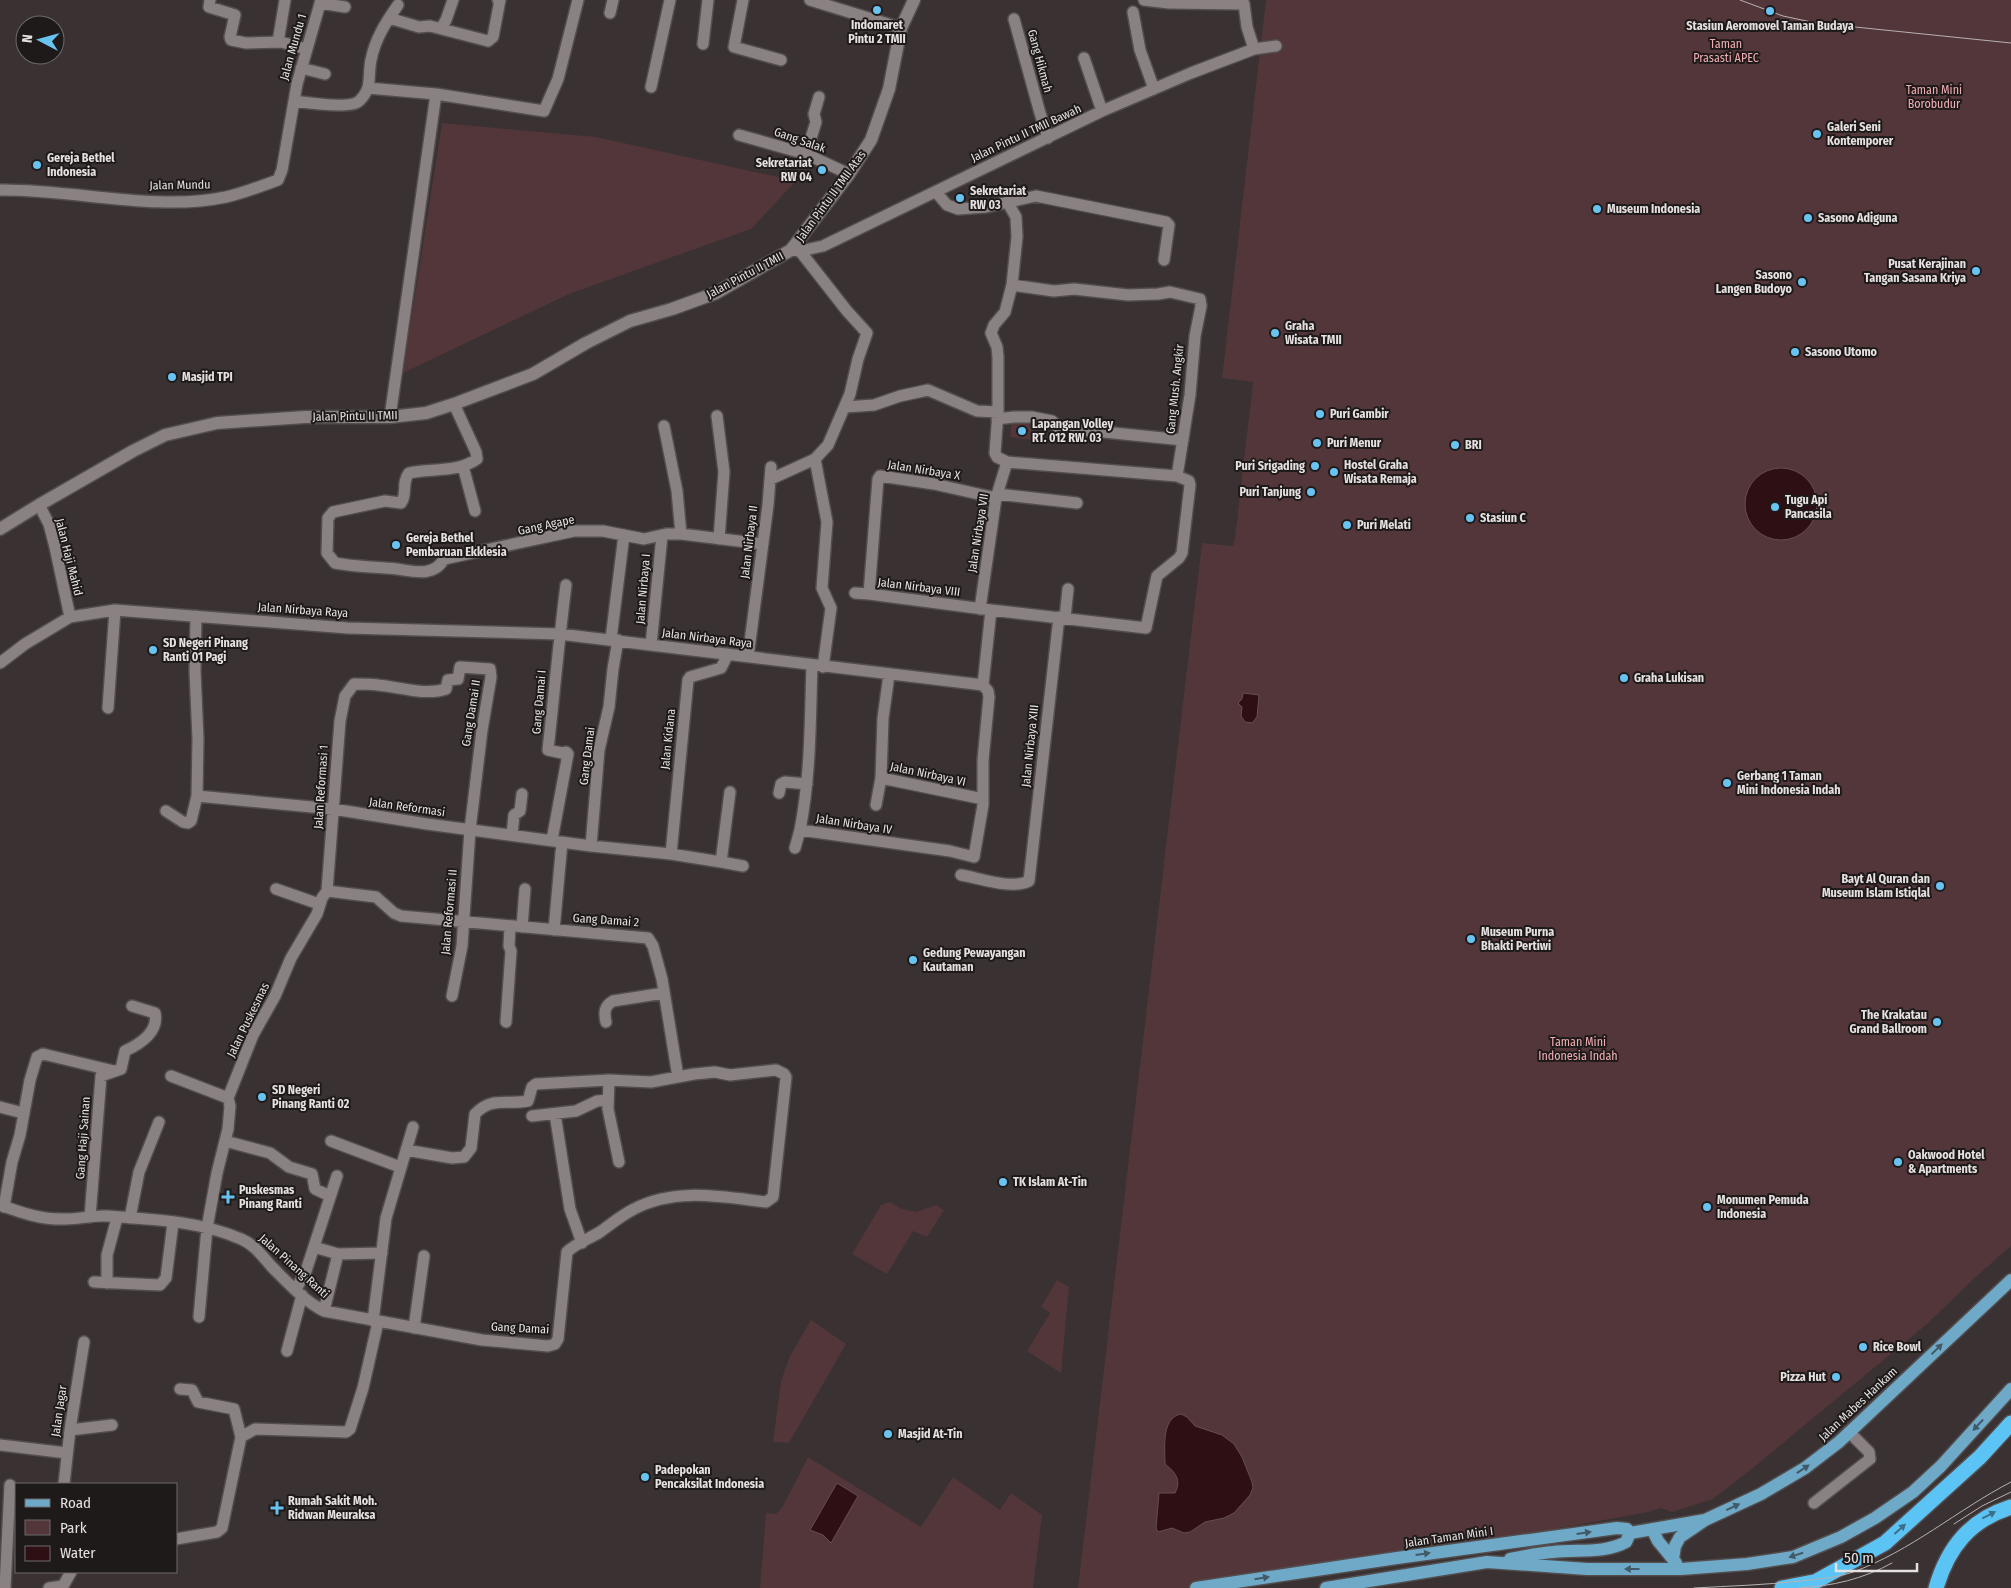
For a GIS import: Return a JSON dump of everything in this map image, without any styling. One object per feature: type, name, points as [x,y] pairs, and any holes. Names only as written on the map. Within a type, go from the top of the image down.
[{"type":"highway","points":[[1782,1588],[1809,1585],[1885,1543],[1980,1457],[2011,1423]]},
{"type":"highway","points":[[1936,1588],[1950,1554],[1970,1528],[1983,1518],[2011,1507]]},
{"type":"main road","name":"Jalan Mabes Hankam","points":[[1705,1520],[1761,1494],[1799,1472],[1849,1432],[2011,1280]]},
{"type":"main road","points":[[1487,1562],[1587,1569],[1677,1564],[1746,1564],[1793,1557],[1841,1537],[1913,1492],[1940,1466],[2011,1389]]},
{"type":"main road","points":[[1677,1564],[1675,1546],[1680,1537],[1705,1520]]},
{"type":"main road","name":"Jalan Taman Mini I","points":[[1196,1588],[1388,1559],[1617,1528],[1627,1529],[1630,1533],[1705,1520]]},
{"type":"main road","points":[[1652,1529],[1677,1564]]},
{"type":"main road","points":[[1326,1588],[1554,1552],[1613,1547],[1626,1542],[1630,1533]]},
{"type":"street","points":[[210,0],[209,7],[235,15],[231,40],[246,43],[278,42],[306,49]]},
{"type":"street","points":[[278,42],[285,0]]},
{"type":"street","points":[[441,29],[453,0]]},
{"type":"street","points":[[389,18],[419,27],[430,26],[488,41],[493,37],[499,0],[507,0]]},
{"type":"street","points":[[368,88],[436,94],[544,111],[563,62],[578,0]]},
{"type":"street","points":[[610,13],[613,0]]},
{"type":"street","points":[[651,87],[670,0]]},
{"type":"street","points":[[703,44],[708,0]]},
{"type":"street","points":[[743,0],[734,47],[781,60]]},
{"type":"street","points":[[810,0],[902,28]]},
{"type":"street","name":"Jalan Pintu II TMII Atas","points":[[795,250],[871,140],[886,101],[902,28],[914,0]]},
{"type":"street","points":[[1144,0],[1169,3],[1244,2],[1246,27],[1254,49]]},
{"type":"street","points":[[321,1],[345,7]]},
{"type":"street","name":"Jalan Mundu 1","points":[[294,102],[306,49],[321,1]]},
{"type":"street","points":[[294,102],[353,103],[360,100],[368,88],[372,53],[380,33],[398,5]]},
{"type":"street","points":[[1133,12],[1140,50],[1154,89]]},
{"type":"street","name":"Gang Hikmah","points":[[1014,19],[1048,138]]},
{"type":"street","name":"Jalan Pintu II TMII Bawah","points":[[795,250],[823,246],[1102,111],[1190,73],[1254,49],[1276,46]]},
{"type":"street","points":[[1084,58],[1102,111]]},
{"type":"street","points":[[301,68],[325,74]]},
{"type":"street","points":[[390,418],[436,94]]},
{"type":"street","points":[[806,154],[816,122],[814,114],[819,97]]},
{"type":"street","name":"Jalan Mundu","points":[[0,190],[60,192],[106,198],[170,201],[212,199],[250,190],[278,180],[280,177],[294,102]]},
{"type":"street","name":"Gang Salak","points":[[739,135],[806,154],[849,174]]},
{"type":"street","points":[[936,192],[947,204],[958,209],[986,207],[1036,196],[1166,222],[1169,225],[1164,260]]},
{"type":"street","points":[[983,798],[982,760],[989,693],[983,685],[985,609],[1146,628],[1157,576],[1179,558],[1183,548],[1190,485],[1186,479],[1177,476],[1007,462],[995,454],[998,357],[997,347],[991,333],[994,325],[1005,312],[1012,285],[1017,237],[1016,217],[1008,203]]},
{"type":"street","points":[[795,250],[847,312],[867,332],[845,407],[828,445],[815,459]]},
{"type":"street","name":"Jalan Pintu II TMII","points":[[0,529],[38,505],[165,435],[217,422],[306,417],[390,418],[426,413],[533,374],[630,320],[672,309],[716,293],[795,250]]},
{"type":"street","name":"Gang Mush. Angkir","points":[[1012,285],[1054,291],[1074,289],[1128,295],[1170,292],[1200,299],[1201,306],[1194,342],[1190,395],[1177,476]]},
{"type":"street","points":[[845,407],[874,405],[900,396],[928,390],[997,416],[1032,417],[1052,421],[1058,428],[1067,431],[1084,430],[1183,440]]},
{"type":"street","points":[[454,404],[477,454],[476,460],[463,466],[475,511]]},
{"type":"street","points":[[717,416],[724,472],[719,539]]},
{"type":"street","points":[[664,426],[677,491],[681,534]]},
{"type":"street","name":"Jalan Nirbaya II","points":[[748,656],[771,473],[815,459]]},
{"type":"street","name":"Jalan Nirbaya IV","points":[[815,459],[827,522],[822,588],[832,608],[818,666],[807,784],[800,830],[950,851],[974,857],[976,854],[983,798]]},
{"type":"street","name":"Jalan Nirbaya VII","points":[[985,609],[996,496],[1007,462]]},
{"type":"street","name":"Gang Agape","points":[[463,466],[409,474],[405,478],[404,498],[401,503],[384,501],[332,512],[328,518],[327,553],[334,563],[370,568],[388,568],[408,572],[432,570],[440,566],[444,560],[568,532],[603,531],[644,539],[681,534],[763,544]]},
{"type":"street","name":"Jalan Nirbaya X","points":[[878,479],[880,476],[886,475],[996,496],[1078,503]]},
{"type":"street","name":"Jalan Nirbaya VIII","points":[[878,479],[869,594],[985,609]]},
{"type":"street","name":"Jalan Haji Mahid","points":[[38,505],[49,524],[70,618]]},
{"type":"street","points":[[615,640],[624,535]]},
{"type":"street","name":"Jalan Nirbaya I","points":[[651,645],[662,536]]},
{"type":"street","points":[[559,634],[566,585]]},
{"type":"street","name":"Jalan Nirbaya XIII","points":[[961,875],[1014,885],[1029,881],[1062,618],[1068,589]]},
{"type":"street","points":[[855,593],[869,594]]},
{"type":"street","points":[[108,708],[115,610]]},
{"type":"street","name":"Jalan Nirbaya Raya","points":[[0,663],[25,644],[70,618],[115,610],[348,628],[559,634],[983,685]]},
{"type":"street","points":[[166,811],[182,822],[188,823],[191,821],[197,796],[196,616]]},
{"type":"street","name":"Gang Damai I","points":[[557,841],[568,754],[566,752],[548,750],[559,634]]},
{"type":"street","name":"Gang Damai","points":[[591,846],[599,750],[609,707],[615,640]]},
{"type":"street","name":"Jalan Kidana","points":[[671,854],[688,680],[690,677],[721,668],[728,654]]},
{"type":"street","name":"Gang Damai II","points":[[351,686],[354,684],[426,691],[441,690],[446,688],[448,680],[458,679],[460,667],[490,670],[491,677],[482,730],[470,830]]},
{"type":"street","name":"Jalan Nirbaya VI","points":[[889,675],[883,718],[881,778],[983,798]]},
{"type":"street","name":"Jalan Reformasi 1","points":[[328,891],[340,721],[346,696],[351,686]]},
{"type":"street","points":[[876,805],[881,778]]},
{"type":"street","points":[[779,793],[781,784],[785,782],[807,784]]},
{"type":"street","points":[[721,862],[730,792]]},
{"type":"street","points":[[512,835],[514,815],[520,811],[522,794]]},
{"type":"street","name":"Jalan Reformasi","points":[[197,796],[333,810],[591,846],[671,854],[743,866]]},
{"type":"street","name":"Jalan Reformasi II","points":[[452,996],[464,922],[470,830]]},
{"type":"street","points":[[794,848],[800,830]]},
{"type":"street","points":[[554,930],[557,841]]},
{"type":"street","points":[[276,889],[320,904]]},
{"type":"street","points":[[506,1022],[511,951],[509,946],[525,889]]},
{"type":"street","name":"Jalan Puskesmas","points":[[199,1317],[207,1228],[230,1114],[228,1098],[253,1035],[275,996],[291,958],[328,891]]},
{"type":"street","name":"Gang Damai 2","points":[[328,891],[376,896],[394,913],[402,916],[633,935],[648,938],[653,946],[664,993],[678,1077]]},
{"type":"street","points":[[606,1022],[605,1011],[609,1003],[664,993]]},
{"type":"street","points":[[2,1206],[37,1057],[43,1054],[116,1072],[121,1069],[125,1051],[143,1042],[148,1036],[156,1018],[155,1012],[132,1006]]},
{"type":"street","points":[[406,1150],[452,1158],[464,1157],[471,1148],[475,1114],[497,1101],[528,1102],[532,1087],[536,1084],[610,1080],[652,1082],[694,1074],[716,1072],[730,1076],[776,1070],[786,1077],[773,1196],[766,1202],[725,1196],[681,1196],[661,1199],[635,1208],[582,1243],[570,1208],[555,1114]]},
{"type":"street","name":"Gang Haji Sainan","points":[[90,1217],[101,1076],[116,1072]]},
{"type":"street","points":[[171,1076],[228,1098]]},
{"type":"street","points":[[610,1080],[608,1109],[619,1162]]},
{"type":"street","points":[[532,1116],[576,1111],[597,1101],[608,1100]]},
{"type":"street","points":[[0,1107],[23,1113]]},
{"type":"street","points":[[130,1218],[139,1172],[159,1122]]},
{"type":"street","points":[[240,1437],[255,1429],[279,1428],[311,1432],[346,1432],[350,1429],[362,1388],[376,1321],[386,1218],[412,1127]]},
{"type":"street","points":[[225,1141],[270,1153],[289,1167],[312,1174],[315,1189],[330,1196]]},
{"type":"street","points":[[330,1141],[400,1167]]},
{"type":"street","points":[[287,1351],[299,1292],[336,1176]]},
{"type":"street","name":"Jalan Pinang Ranti","points":[[2,1206],[24,1215],[38,1218],[64,1220],[106,1216],[207,1228],[243,1239],[255,1248],[299,1292],[324,1311],[452,1335]]},
{"type":"street","points":[[107,1283],[107,1255],[117,1218]]},
{"type":"street","points":[[94,1282],[156,1286],[164,1282],[173,1223]]},
{"type":"street","name":"Gang Damai","points":[[452,1335],[505,1343],[548,1346],[555,1344],[558,1339],[568,1252],[571,1248],[582,1243]]},
{"type":"street","points":[[314,1247],[338,1254],[382,1252]]},
{"type":"street","points":[[324,1311],[338,1254]]},
{"type":"street","points":[[414,1328],[424,1256]]},
{"type":"street","name":"Jalan Jagar","points":[[64,1483],[70,1430],[84,1342]]},
{"type":"street","points":[[178,1538],[217,1532],[222,1528],[240,1437],[234,1409],[198,1402],[193,1391],[180,1389]]},
{"type":"street","points":[[70,1430],[112,1425]]},
{"type":"street","points":[[1814,1503],[1870,1459],[1869,1452],[1849,1432]]},
{"type":"street","points":[[0,1445],[67,1453]]},
{"type":"street","points":[[5,1588],[10,1485]]},
{"type":"street","points":[[49,1588],[63,1586],[70,1573]]},
{"type":"green space","name":"Taman Mini Indonesia Indah","points":[[1266,0],[2011,0],[2011,1246],[1927,1324],[1713,1499],[1672,1512],[1661,1508],[1649,1512],[1504,1538],[1185,1588],[1078,1588],[1202,543],[1233,546],[1235,538],[1253,382],[1222,378]]},
{"type":"green space","points":[[442,123],[596,137],[796,181],[751,229],[569,294],[403,373]]},
{"type":"green space","name":"Lapangan Volley RT. 012 RW. 03","points":[[1012,421],[1035,424],[1033,440],[1010,437]]},
{"type":"green space","points":[[890,1202],[902,1209],[916,1212],[936,1205],[944,1210],[927,1237],[913,1231],[887,1274],[852,1254],[881,1205]]},
{"type":"green space","points":[[1057,1280],[1069,1287],[1061,1373],[1027,1351],[1050,1313],[1041,1307]]},
{"type":"green space","points":[[811,1320],[846,1344],[789,1443],[773,1442],[781,1381],[790,1356]]},
{"type":"green space","points":[[808,1457],[921,1527],[953,1477],[1000,1510],[1011,1493],[1042,1515],[1033,1588],[760,1588],[766,1513],[776,1514],[782,1508]]},
{"type":"water","points":[[1781,468],[1801,474],[1811,484],[1817,504],[1811,524],[1801,534],[1781,540],[1761,534],[1751,524],[1745,504],[1751,484],[1761,474]]},
{"type":"water","points":[[1243,693],[1259,695],[1257,717],[1252,723],[1245,722],[1241,716],[1242,707],[1238,703],[1242,699]]},
{"type":"water","points":[[1181,1414],[1187,1417],[1195,1426],[1222,1435],[1234,1444],[1242,1457],[1253,1488],[1250,1495],[1234,1513],[1224,1518],[1205,1522],[1190,1532],[1184,1533],[1172,1528],[1158,1532],[1156,1528],[1159,1493],[1175,1493],[1178,1484],[1174,1473],[1165,1464],[1167,1427],[1170,1421]]},
{"type":"water","points":[[837,1483],[858,1496],[831,1543],[823,1535],[810,1530]]},
{"type":"tram line","points":[[1740,0],[1783,16],[1816,23],[2011,43]]},
{"type":"tram line","points":[[1694,1588],[1827,1578],[1853,1572],[1895,1553],[2011,1482]]},
{"type":"tram line","points":[[1954,1524],[1982,1506],[2011,1492]]},
{"type":"tram line","points":[[1799,1588],[1847,1581],[1892,1563]]},
{"type":"place","name":"Indomaret Pintu 2 TMII","points":[[877,10]]},
{"type":"place","name":"Stasiun Aeromovel Taman Budaya","points":[[1770,11]]},
{"type":"place","name":"Galeri Seni Kontemporer","points":[[1817,134]]},
{"type":"place","name":"Gereja Bethel Indonesia","points":[[37,165]]},
{"type":"place","name":"Sekretariat RW 04","points":[[822,170]]},
{"type":"place","name":"Sekretariat RW 03","points":[[960,198]]},
{"type":"place","name":"Museum Indonesia","points":[[1597,209]]},
{"type":"place","name":"Sasono Adiguna","points":[[1808,218]]},
{"type":"place","name":"Pusat Kerajinan Tangan Sasana Kriya","points":[[1976,271]]},
{"type":"place","name":"Sasono Langen Budoyo","points":[[1802,282]]},
{"type":"place","name":"Graha Wisata TMII","points":[[1275,333]]},
{"type":"place","name":"Sasono Utomo","points":[[1795,352]]},
{"type":"place","name":"Masjid TPI","points":[[172,377]]},
{"type":"place","name":"Puri Gambir","points":[[1320,414]]},
{"type":"place","name":"Lapangan Volley RT. 012 RW. 03","points":[[1022,431]]},
{"type":"place","name":"Puri Menur","points":[[1317,443]]},
{"type":"place","name":"BRI","points":[[1455,445]]},
{"type":"place","name":"Puri Srigading","points":[[1315,466]]},
{"type":"place","name":"Hostel Graha Wisata Remaja","points":[[1334,472]]},
{"type":"place","name":"Puri Tanjung","points":[[1311,492]]},
{"type":"place","name":"Tugu Api Pancasila","points":[[1775,507]]},
{"type":"place","name":"Stasiun C","points":[[1470,518]]},
{"type":"place","name":"Puri Melati","points":[[1347,525]]},
{"type":"place","name":"Gereja Bethel Pembaruan Ekklesia","points":[[396,545]]},
{"type":"place","name":"SD Negeri Pinang Ranti 01 Pagi","points":[[153,650]]},
{"type":"place","name":"Graha Lukisan","points":[[1624,678]]},
{"type":"place","name":"Gerbang 1 Taman Mini Indonesia Indah","points":[[1727,783]]},
{"type":"place","name":"Bayt Al Quran dan Museum Islam Istiqlal","points":[[1940,886]]},
{"type":"place","name":"Museum Purna Bhakti Pertiwi","points":[[1471,939]]},
{"type":"place","name":"Gedung Pewayangan Kautaman","points":[[913,960]]},
{"type":"place","name":"The Krakatau Grand Ballroom","points":[[1937,1022]]},
{"type":"place","name":"SD Negeri Pinang Ranti 02","points":[[262,1097]]},
{"type":"place","name":"Oakwood Hotel & Apartments","points":[[1898,1162]]},
{"type":"place","name":"TK Islam At-Tin","points":[[1003,1182]]},
{"type":"place","name":"Puskesmas Pinang Ranti","points":[[228,1197]]},
{"type":"place","name":"Monumen Pemuda Indonesia","points":[[1707,1207]]},
{"type":"place","name":"Rice Bowl","points":[[1863,1347]]},
{"type":"place","name":"Pizza Hut","points":[[1836,1377]]},
{"type":"place","name":"Masjid At-Tin","points":[[888,1434]]},
{"type":"place","name":"Padepokan Pencaksilat Indonesia","points":[[645,1477]]},
{"type":"place","name":"Rumah Sakit Moh. Ridwan Meuraksa","points":[[277,1508]]},
{"type":"park label","name":"Taman Prasasti APEC","points":[[1726,51]]},
{"type":"park label","name":"Taman Mini Borobudur","points":[[1934,97]]}]
